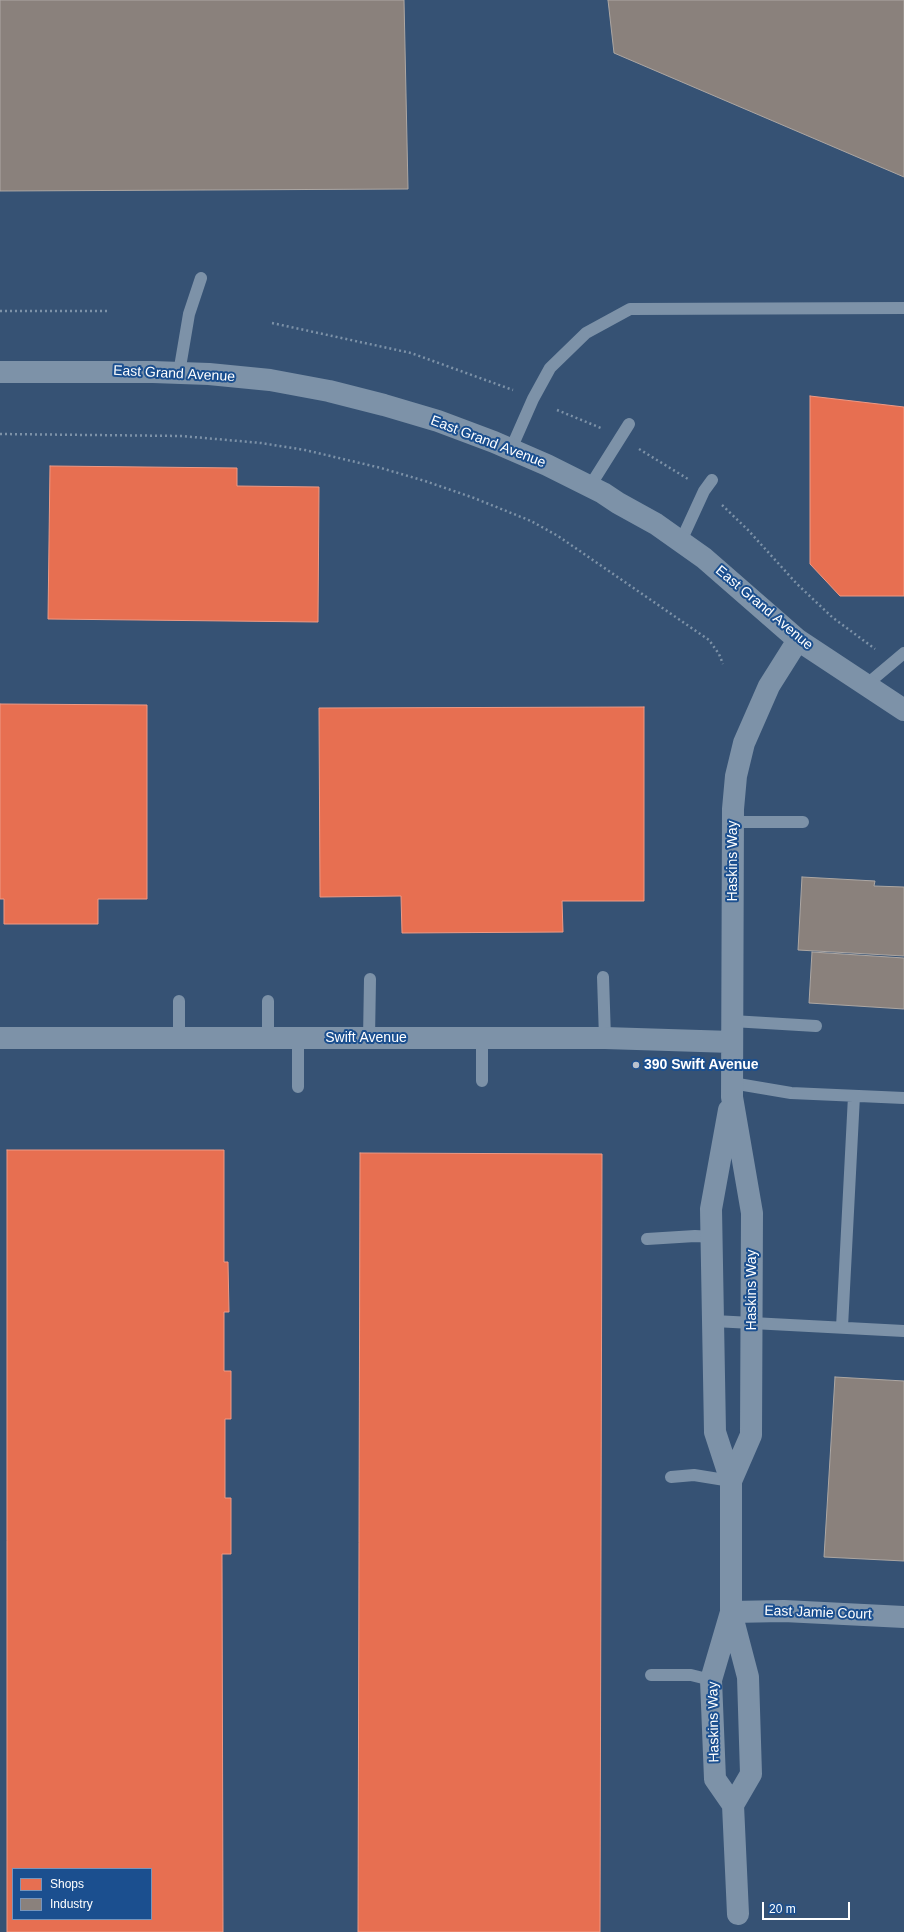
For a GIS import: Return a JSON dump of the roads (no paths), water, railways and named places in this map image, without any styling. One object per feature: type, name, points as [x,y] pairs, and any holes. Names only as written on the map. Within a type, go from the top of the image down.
[{"type":"street","name":"East Grand Avenue","points":[[0,372],[179,373],[270,380],[329,391],[438,421],[511,449],[590,486],[656,524],[704,558],[798,640],[904,710]]},
{"type":"street","name":"Haskins Way","points":[[732,1481],[751,1435],[752,1322],[752,1212],[732,1090],[733,822],[736,776],[744,743],[769,686],[798,640]]},
{"type":"street","name":"Swift Avenue","points":[[0,1038],[605,1038],[732,1042]]},
{"type":"street","name":"Haskins Way","points":[[732,1090],[711,1209],[713,1237],[715,1432],[732,1481],[732,1612],[748,1677],[751,1774],[733,1805],[715,1779],[711,1680],[732,1612]]},
{"type":"street","name":"East Jamie Court","points":[[732,1612],[784,1611],[904,1617]]},
{"type":"street","points":[[733,1805],[738,1914]]},
{"type":"lane","points":[[179,373],[189,314],[201,278]]},
{"type":"lane","points":[[511,449],[533,399],[550,368],[586,333],[630,309],[904,308]]},
{"type":"lane","points":[[590,486],[629,424]]},
{"type":"lane","points":[[680,541],[704,491],[712,480]]},
{"type":"lane","points":[[866,685],[904,653]]},
{"type":"lane","points":[[733,822],[804,822]]},
{"type":"lane","points":[[603,977],[605,1038]]},
{"type":"lane","points":[[369,1038],[370,979]]},
{"type":"lane","points":[[179,1001],[179,1038]]},
{"type":"lane","points":[[268,1001],[268,1038]]},
{"type":"lane","points":[[732,1021],[816,1026]]},
{"type":"lane","points":[[298,1038],[298,1087]]},
{"type":"lane","points":[[482,1038],[482,1081]]},
{"type":"lane","points":[[732,1090],[904,1098]]},
{"type":"lane","points":[[842,1328],[854,1096]]},
{"type":"lane","points":[[647,1239],[695,1236],[713,1237]]},
{"type":"lane","points":[[714,1321],[904,1331]]},
{"type":"lane","points":[[671,1477],[694,1475],[732,1481]]},
{"type":"lane","points":[[651,1675],[691,1675],[711,1680]]},
{"type":"place","name":"390 Swift Avenue","points":[[636,1065]]}]
